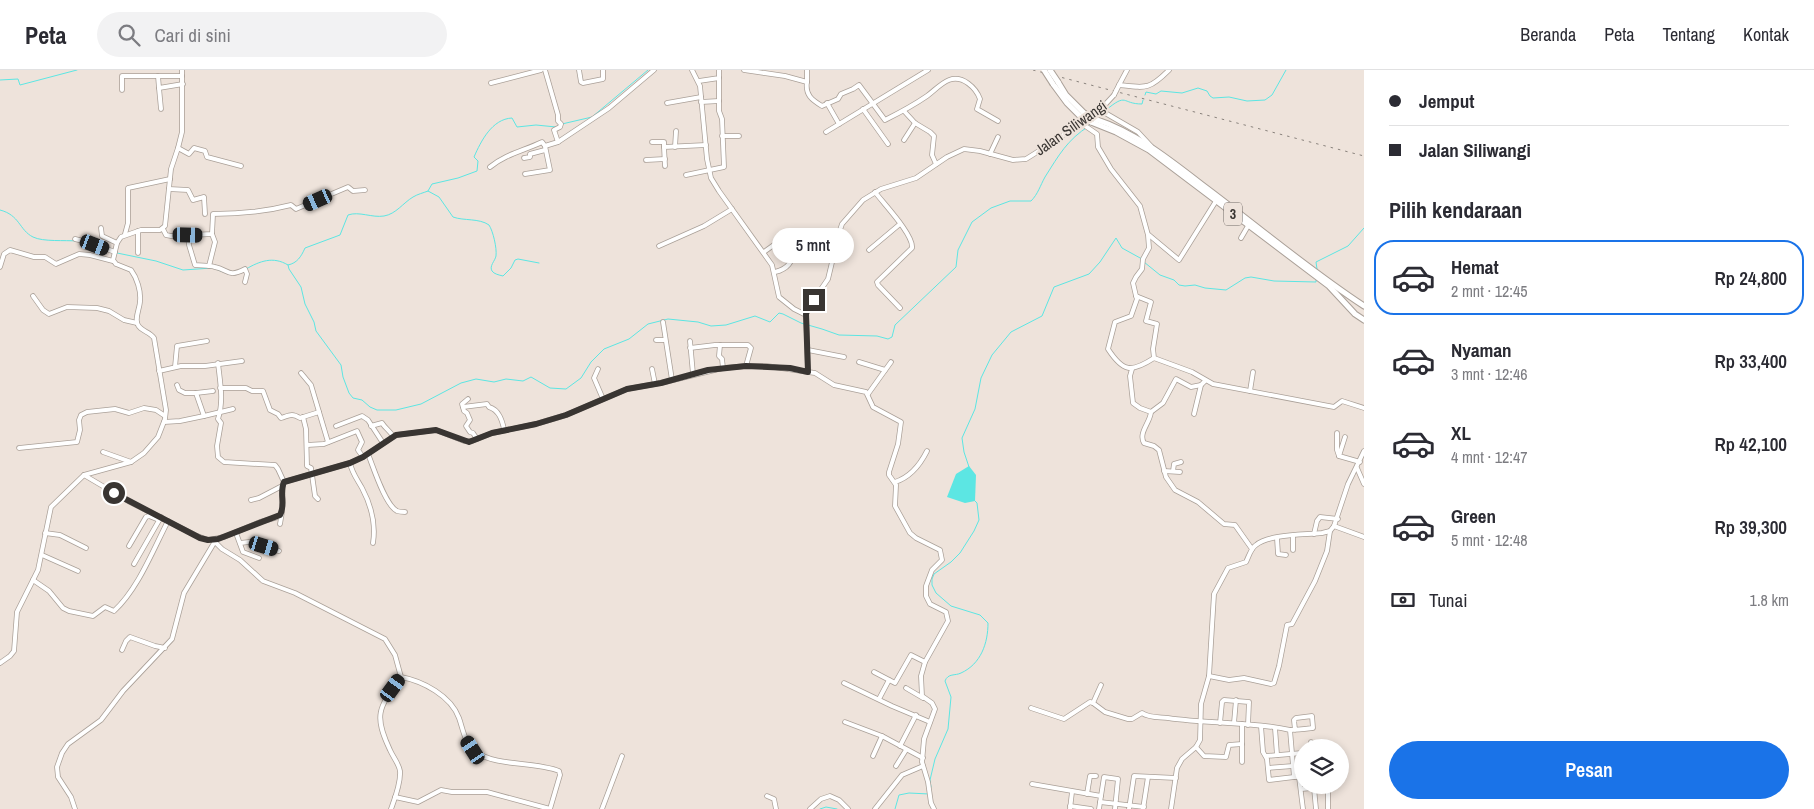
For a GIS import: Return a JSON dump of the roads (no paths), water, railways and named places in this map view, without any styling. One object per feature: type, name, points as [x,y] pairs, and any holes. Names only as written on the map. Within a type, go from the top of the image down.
[{"type":"main road","name":"3","points":[[1044,70],[1066,95],[1082,118],[1120,129],[1152,147],[1329,286],[1355,314],[1364,320]]},
{"type":"main road","name":"3","points":[[1050,70],[1055,83]]},
{"type":"main road","name":"3","points":[[1093,121],[1149,150],[1248,226],[1364,306]]},
{"type":"street","points":[[130,75],[131,70]]},
{"type":"street","points":[[182,70],[182,132],[171,167],[170,189],[163,229],[167,236],[212,234]]},
{"type":"street","points":[[491,83],[541,70]]},
{"type":"street","points":[[545,70],[558,121],[561,124],[560,127],[554,130],[558,142]]},
{"type":"street","points":[[579,70],[581,82],[584,83],[603,78],[602,70]]},
{"type":"street","points":[[524,158],[530,157],[530,154],[558,142],[609,108],[654,70]]},
{"type":"street","points":[[692,70],[699,81],[709,170],[715,186],[764,252],[775,272],[779,297],[794,309],[806,314],[808,372]]},
{"type":"street","points":[[686,175],[724,167],[719,101],[719,70]]},
{"type":"street","points":[[744,70],[785,76],[806,82]]},
{"type":"street","points":[[807,70],[806,87],[811,99],[822,106],[838,99],[841,94],[853,90],[859,85],[885,120]]},
{"type":"street","points":[[826,132],[928,70]]},
{"type":"street","points":[[1119,85],[1126,70]]},
{"type":"street","name":"Jalan Siliwangi","points":[[806,314],[828,278],[842,224],[863,200],[875,192],[916,178],[936,164],[964,149],[970,148],[1012,160],[1026,159],[1050,144],[1082,118],[1100,110],[1115,93],[1119,85],[1148,87],[1169,70]]},
{"type":"street","points":[[122,90],[121,77],[130,75],[182,76]]},
{"type":"street","points":[[158,76],[160,108]]},
{"type":"street","points":[[699,81],[719,78]]},
{"type":"street","points":[[876,127],[949,80],[954,79],[965,82],[974,88],[980,99],[977,109],[998,121]]},
{"type":"street","points":[[159,88],[182,84]]},
{"type":"street","points":[[667,103],[701,99],[719,101]]},
{"type":"street","points":[[827,103],[839,124]]},
{"type":"street","points":[[863,109],[888,144]]},
{"type":"street","points":[[904,110],[915,123],[935,137],[932,155],[936,164]]},
{"type":"street","points":[[1100,110],[1138,132],[1152,147]]},
{"type":"street","points":[[1082,118],[1087,127],[1098,134],[1098,147],[1111,168],[1140,206],[1148,234],[1149,248],[1143,261],[1142,269],[1134,280],[1137,299],[1130,316],[1118,319],[1115,322],[1107,347],[1125,368],[1139,367],[1154,358]]},
{"type":"street","points":[[904,140],[915,123]]},
{"type":"street","points":[[675,147],[676,131]]},
{"type":"street","points":[[722,136],[739,136]]},
{"type":"street","points":[[990,154],[998,137]]},
{"type":"street","points":[[490,167],[522,148],[543,142],[550,170],[525,174]]},
{"type":"street","points":[[652,142],[664,142],[666,166]]},
{"type":"street","points":[[664,147],[706,145]]},
{"type":"street","points":[[178,148],[189,154],[194,148],[197,148],[205,152],[207,157],[241,166]]},
{"type":"street","points":[[646,160],[665,160]]},
{"type":"street","points":[[125,234],[128,222],[128,188],[170,179]]},
{"type":"street","points":[[209,266],[215,242],[212,234],[214,214],[258,212],[291,205],[296,209],[348,187],[353,191],[366,190]]},
{"type":"street","points":[[170,189],[188,190],[193,200],[204,197],[206,214]]},
{"type":"street","points":[[875,192],[912,240],[913,246],[877,284],[900,308]]},
{"type":"street","points":[[1148,234],[1176,260],[1179,260],[1216,201]]},
{"type":"street","points":[[658,246],[704,226],[732,209]]},
{"type":"street","points":[[869,250],[900,224]]},
{"type":"street","points":[[1241,238],[1248,226]]},
{"type":"street","points":[[101,228],[101,236],[117,243]]},
{"type":"street","points":[[113,261],[117,243],[125,234],[163,229]]},
{"type":"street","points":[[138,231],[138,253]]},
{"type":"street","points":[[764,252],[789,234]]},
{"type":"street","points":[[188,235],[194,264],[216,267],[229,273],[236,273],[244,269],[246,274],[245,282]]},
{"type":"street","points":[[75,239],[115,252]]},
{"type":"street","points":[[0,267],[4,254],[10,250],[34,257],[45,257],[54,263],[79,254],[90,255],[130,268],[140,295],[137,323],[139,327],[153,337],[165,404],[164,422],[158,437],[141,456],[131,462],[84,475],[51,507],[38,570],[18,610],[14,651],[0,663]]},
{"type":"street","points":[[775,272],[787,267],[795,250]]},
{"type":"street","points":[[34,296],[41,308],[49,314],[64,307],[101,309],[109,311],[124,320],[137,323]]},
{"type":"street","points":[[1136,296],[1151,302],[1146,321],[1157,324],[1153,349],[1154,358]]},
{"type":"street","points":[[663,322],[672,380]]},
{"type":"street","points":[[656,340],[665,340]]},
{"type":"street","points":[[175,367],[177,346],[207,341]]},
{"type":"street","points":[[690,341],[693,374]]},
{"type":"street","points":[[690,348],[720,345],[750,346],[746,366]]},
{"type":"street","points":[[720,345],[719,356],[722,359],[723,368]]},
{"type":"street","points":[[808,350],[844,357]]},
{"type":"street","points":[[1154,358],[1192,372],[1213,384],[1334,407],[1342,401],[1364,408]]},
{"type":"street","points":[[159,371],[175,367],[242,361]]},
{"type":"street","points":[[859,362],[884,370]]},
{"type":"street","points":[[868,394],[891,362]]},
{"type":"street","points":[[218,363],[221,412],[218,418],[222,423],[216,452],[220,460],[224,462],[275,465],[283,484],[280,524]]},
{"type":"street","points":[[251,500],[259,498],[283,484],[313,473],[350,463],[368,454],[393,436],[436,430],[467,442],[504,429],[536,424],[566,415],[627,389],[723,368],[746,366],[790,368],[815,373],[834,384],[864,391],[868,394],[873,408],[901,422],[898,444],[889,470],[889,475],[897,486],[896,506],[910,533],[940,550],[942,560],[932,570],[926,593],[930,604],[947,613],[948,621],[925,662],[922,676],[923,698]]},
{"type":"street","points":[[652,368],[655,384]]},
{"type":"street","points":[[598,369],[594,376],[603,399]]},
{"type":"street","points":[[1132,369],[1130,376],[1133,402],[1140,408],[1151,412]]},
{"type":"street","points":[[1250,391],[1253,372]]},
{"type":"street","points":[[301,373],[311,385],[328,442]]},
{"type":"street","points":[[1201,385],[1190,387],[1176,379],[1163,403],[1151,412],[1142,438],[1144,443],[1154,446],[1159,450],[1164,471],[1175,490],[1198,502],[1224,524],[1235,525],[1252,548]]},
{"type":"street","points":[[1194,414],[1201,385],[1205,381]]},
{"type":"street","points":[[177,385],[179,390],[184,393],[214,391]]},
{"type":"street","points":[[220,388],[246,388],[263,391],[271,412],[278,414],[281,418],[288,414],[296,414],[298,417],[303,417],[319,412]]},
{"type":"street","points":[[196,393],[204,416]]},
{"type":"street","points":[[468,399],[463,402],[463,407],[470,420],[467,426],[477,439]]},
{"type":"street","points":[[463,407],[487,404],[501,416],[504,429]]},
{"type":"street","points":[[19,448],[77,442],[80,430],[79,420],[81,415],[87,412],[115,409],[130,413],[144,408],[156,410],[165,416]]},
{"type":"street","points":[[164,422],[180,421],[233,410]]},
{"type":"street","points":[[336,426],[361,415],[383,443]]},
{"type":"street","points":[[303,417],[306,429],[307,466],[311,468],[313,473],[315,496],[318,499]]},
{"type":"street","points":[[371,426],[382,423],[384,428],[393,436]]},
{"type":"street","points":[[307,445],[328,442],[357,431],[362,442],[358,450],[363,457]]},
{"type":"street","points":[[1337,433],[1339,456],[1360,462]]},
{"type":"street","points":[[1339,456],[1345,437]]},
{"type":"street","points":[[895,482],[908,477],[921,462],[927,450]]},
{"type":"street","points":[[1209,676],[1230,680],[1242,677],[1273,683],[1279,666],[1286,626],[1292,624],[1315,582],[1327,551],[1330,531],[1338,520],[1351,478],[1364,451]]},
{"type":"street","points":[[103,452],[131,462]]},
{"type":"street","points":[[368,454],[384,493],[391,504],[395,510],[405,512]]},
{"type":"street","points":[[1173,471],[1174,464],[1182,462]]},
{"type":"street","points":[[350,463],[370,508],[375,532],[373,543]]},
{"type":"street","points":[[1357,468],[1364,484]]},
{"type":"street","points":[[1164,471],[1180,472]]},
{"type":"street","points":[[84,475],[160,519]]},
{"type":"street","points":[[129,546],[146,517],[149,516],[168,521],[200,538],[214,541],[260,522],[275,518],[282,512]]},
{"type":"street","points":[[1314,534],[1320,517],[1338,520]]},
{"type":"street","points":[[134,564],[160,519]]},
{"type":"street","points":[[33,580],[49,591],[63,608],[69,611],[95,616],[105,606],[114,611],[135,585],[168,521]]},
{"type":"street","points":[[1334,526],[1364,537]]},
{"type":"street","points":[[1171,809],[1177,768],[1182,759],[1196,747],[1200,740],[1201,704],[1209,676],[1214,594],[1227,570],[1246,562],[1252,548],[1267,539],[1330,531]]},
{"type":"street","points":[[45,533],[60,535],[86,548]]},
{"type":"street","points":[[236,533],[243,552],[260,558]]},
{"type":"street","points":[[1293,536],[1293,550]]},
{"type":"street","points":[[1277,538],[1278,554],[1286,555]]},
{"type":"street","points":[[74,809],[72,797],[60,781],[56,771],[63,750],[68,744],[101,720],[127,687],[165,648],[174,634],[184,593],[214,541]]},
{"type":"street","points":[[214,541],[222,549],[240,560],[263,582],[295,593],[385,639],[395,655],[401,677]]},
{"type":"street","points":[[240,544],[249,542],[279,551]]},
{"type":"street","points":[[42,555],[78,571]]},
{"type":"street","points":[[122,650],[130,637],[165,648]]},
{"type":"street","points":[[874,672],[896,682],[912,655],[925,662]]},
{"type":"street","points":[[391,809],[400,781],[400,769],[389,749],[379,717],[385,700],[401,677]]},
{"type":"street","points":[[395,797],[418,802],[441,790],[487,792],[550,809],[560,776],[559,771],[497,760],[478,754],[467,742],[459,717],[449,700],[422,683],[401,677]]},
{"type":"street","points":[[879,699],[889,680]]},
{"type":"street","points":[[844,683],[930,722]]},
{"type":"street","points":[[1093,703],[1101,685]]},
{"type":"street","points":[[906,688],[932,703],[936,709],[924,739],[923,758],[931,804],[934,809]]},
{"type":"street","points":[[1220,723],[1222,702],[1224,700],[1236,700],[1249,703],[1248,725]]},
{"type":"street","points":[[1234,723],[1236,700]]},
{"type":"street","points":[[1031,708],[1064,719],[1085,704],[1093,703],[1105,712],[1122,718],[1132,719],[1142,713],[1147,716],[1292,730],[1314,728],[1312,716],[1295,718],[1292,730],[1293,766],[1268,768]]},
{"type":"street","points":[[900,746],[916,715]]},
{"type":"street","points":[[845,722],[882,736],[923,758]]},
{"type":"street","points":[[1242,724],[1242,762]]},
{"type":"street","points":[[1261,726],[1263,752],[1266,756],[1269,780],[1294,778]]},
{"type":"street","points":[[1275,728],[1277,755]]},
{"type":"street","points":[[873,756],[882,736]]},
{"type":"street","points":[[1196,747],[1204,756],[1226,757],[1229,744],[1242,744]]},
{"type":"street","points":[[896,766],[906,750]]},
{"type":"street","points":[[1266,756],[1292,754]]},
{"type":"street","points":[[602,809],[622,756]]},
{"type":"street","points":[[875,809],[902,775],[923,766]]},
{"type":"street","points":[[1129,807],[1133,777],[1137,775],[1176,778]]},
{"type":"street","points":[[1088,794],[1090,776],[1096,776]]},
{"type":"street","points":[[1100,809],[1104,777],[1119,780],[1115,807]]},
{"type":"street","points":[[1100,802],[1115,807],[1143,808],[1148,777]]},
{"type":"street","points":[[1032,784],[1101,796]]},
{"type":"street","points":[[1072,792],[1070,807],[1091,809]]},
{"type":"street","points":[[1302,794],[1303,809]]},
{"type":"street","points":[[1315,794],[1316,809]]},
{"type":"street","points":[[1328,794],[1328,809]]},
{"type":"street","points":[[767,796],[774,800],[776,809]]},
{"type":"street","points":[[810,809],[821,799],[830,796],[839,800],[848,809]]},
{"type":"water","points":[[969,466],[976,475],[975,501],[965,503],[947,497],[956,474]]},
{"type":"waterway","points":[[0,80],[18,79],[20,85],[77,70]]},
{"type":"waterway","points":[[562,124],[592,117],[648,70]]},
{"type":"waterway","points":[[1145,95],[1146,92],[1156,94],[1161,91],[1182,93],[1198,88],[1207,91],[1213,98],[1229,97],[1247,101],[1265,100],[1272,95],[1286,70]]},
{"type":"waterway","points":[[1106,110],[1118,101],[1124,100],[1135,104],[1142,104],[1143,100]]},
{"type":"waterway","points":[[428,191],[432,184],[477,171],[478,161],[474,157],[488,132],[499,122],[512,118],[517,127],[536,125],[556,127]]},
{"type":"waterway","points":[[288,265],[301,287],[305,304],[314,322],[316,331],[341,365],[349,393],[353,398],[362,400],[377,410],[396,410],[421,404],[461,383],[476,379],[494,382],[506,379],[523,381],[531,377],[550,388],[566,389],[581,378],[591,362],[604,349],[629,339],[648,324],[668,319],[698,322],[711,326],[726,325],[755,316],[770,322],[779,313],[801,323],[839,335],[877,336],[888,339],[892,337],[895,325],[956,267],[958,250],[972,222],[991,208],[1010,201],[1031,201],[1064,148],[1081,131],[1089,126]]},
{"type":"waterway","points":[[246,269],[272,260],[288,265],[294,263],[305,248],[340,235],[348,215],[388,215],[413,197],[428,191],[439,197],[453,217],[481,221],[489,225],[496,249],[496,256],[491,267],[494,273],[503,276],[511,268],[515,260],[518,259],[539,263]]},
{"type":"waterway","points":[[0,210],[12,215],[28,234],[37,239],[77,241]]},
{"type":"waterway","points":[[1317,269],[1316,262],[1348,246],[1364,228]]},
{"type":"waterway","points":[[969,467],[962,438],[975,409],[981,378],[992,355],[1011,332],[1042,316],[1054,287],[1089,274],[1100,262],[1116,238],[1122,248],[1142,259]]},
{"type":"waterway","points":[[117,253],[156,261],[183,270],[212,268]]},
{"type":"waterway","points":[[1144,262],[1160,275],[1174,280],[1179,285],[1195,285],[1226,290],[1245,278],[1251,277],[1274,281],[1316,282],[1316,278]]},
{"type":"waterway","points":[[218,270],[226,273]]},
{"type":"waterway","points":[[931,787],[930,780],[935,759],[948,729],[951,697],[945,681],[948,677],[961,673],[974,664],[982,652],[987,638],[988,623],[980,615],[951,606],[936,593],[932,585],[934,574],[960,553],[974,531],[979,520],[977,503],[975,501]]},
{"type":"waterway","points":[[895,809],[899,795],[909,793],[929,794]]},
{"type":"waterway","points":[[820,809],[826,807],[837,809]]},
{"type":"railway","points":[[1033,70],[1364,156]]}]
